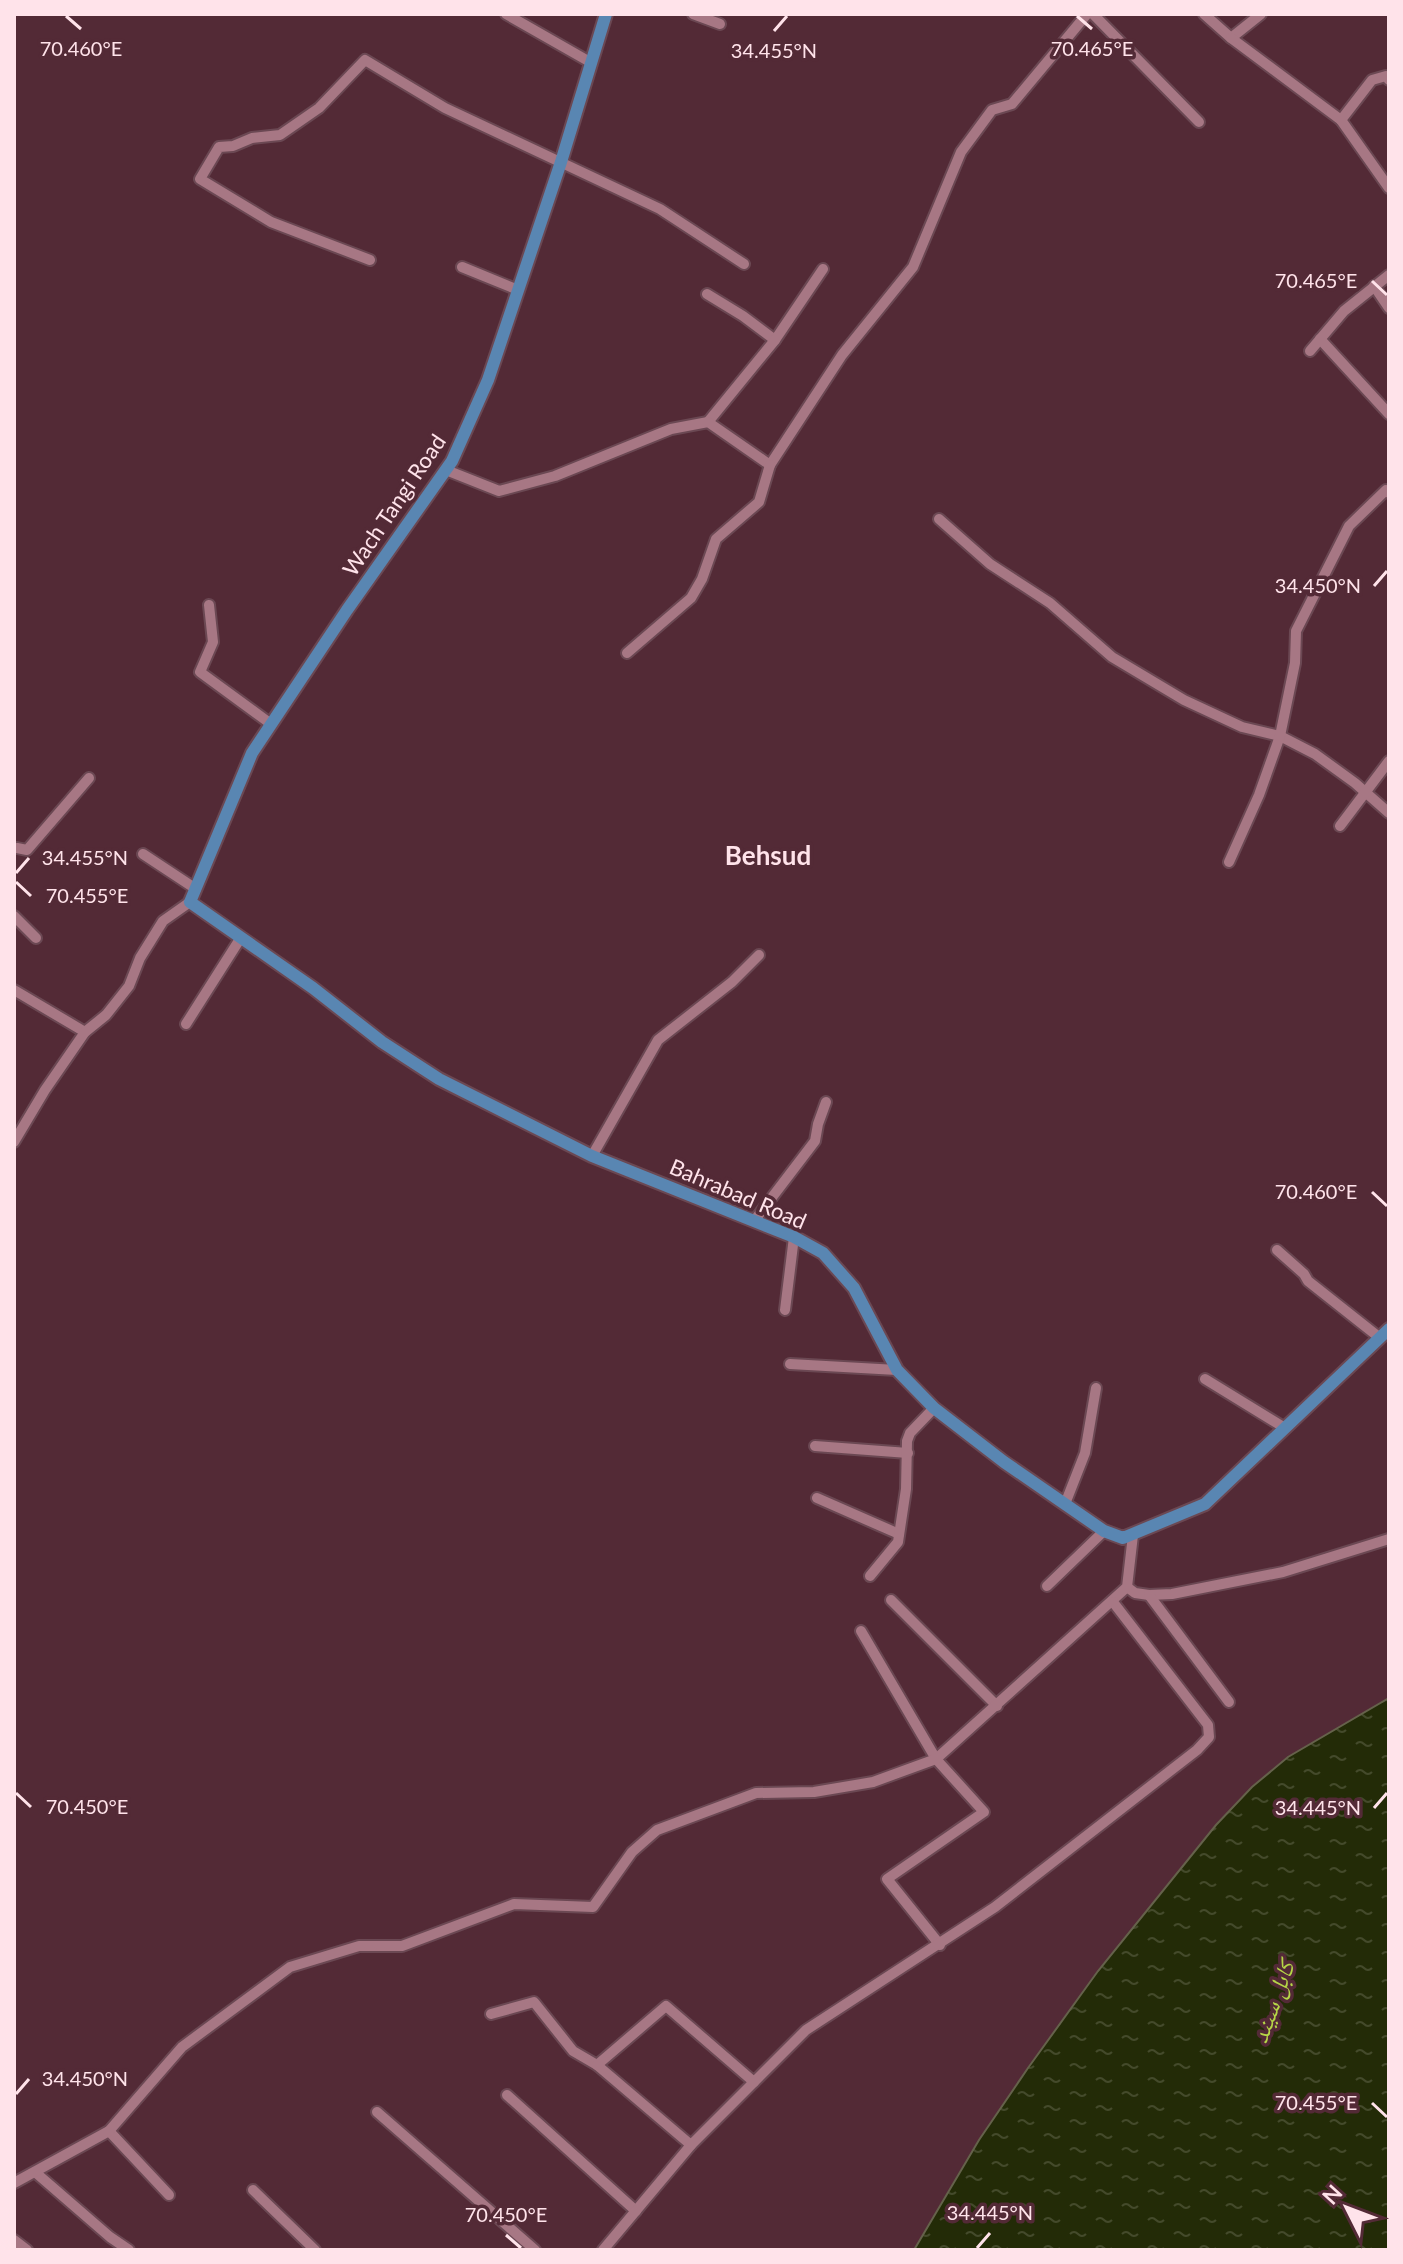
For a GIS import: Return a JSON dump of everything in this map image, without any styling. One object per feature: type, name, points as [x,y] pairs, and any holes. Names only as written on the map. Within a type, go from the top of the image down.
[{"type":"main road","name":"Wach Tangi Road","points":[[190,902],[252,753],[446,470],[488,380],[561,162],[606,14]]},
{"type":"main road","name":"Bahrabad Road","points":[[190,902],[424,1070],[592,1156],[794,1237],[823,1253],[854,1288],[897,1370],[934,1408],[1004,1462],[1104,1531],[1123,1538],[1133,1535]]},
{"type":"main road","points":[[1133,1535],[1205,1504],[1384,1333]]},
{"type":"street","points":[[506,14],[590,62]]},
{"type":"street","points":[[693,14],[720,24]]},
{"type":"street","points":[[627,653],[691,598],[702,579],[716,539],[759,502],[770,465],[842,355],[913,267],[961,152],[992,110],[1012,104],[1087,14]]},
{"type":"street","points":[[1093,14],[1199,122]]},
{"type":"street","points":[[1204,14],[1231,38],[1341,120],[1389,188]]},
{"type":"street","points":[[1231,38],[1261,14]]},
{"type":"street","points":[[370,260],[271,222],[200,179],[219,147],[233,146],[252,138],[280,135],[319,108],[365,60],[393,74],[445,108],[660,209],[744,264]]},
{"type":"street","points":[[1341,120],[1372,80],[1386,76],[1389,80]]},
{"type":"street","points":[[462,267],[518,290]]},
{"type":"street","points":[[446,470],[499,491],[555,476],[671,429],[708,422],[775,340],[823,269]]},
{"type":"street","points":[[1310,351],[1344,311],[1389,275]]},
{"type":"street","points":[[1374,286],[1389,308]]},
{"type":"street","points":[[707,294],[775,340]]},
{"type":"street","points":[[1320,339],[1389,414]]},
{"type":"street","points":[[708,422],[770,465]]},
{"type":"street","points":[[1229,862],[1259,795],[1280,736],[1295,663],[1296,631],[1349,526],[1386,490],[1389,493]]},
{"type":"street","points":[[939,519],[990,564],[1050,603],[1112,657],[1184,700],[1242,727],[1280,736],[1315,754],[1389,813]]},
{"type":"street","points":[[209,605],[213,642],[200,672],[271,724]]},
{"type":"street","points":[[1340,826],[1389,761]]},
{"type":"street","points":[[15,849],[27,850],[89,778]]},
{"type":"street","points":[[143,854],[196,889]]},
{"type":"street","points":[[14,1142],[85,1032],[106,1015],[129,986],[140,958],[163,921],[190,902]]},
{"type":"street","points":[[14,916],[36,938]]},
{"type":"street","points":[[186,1024],[240,939]]},
{"type":"street","points":[[592,1156],[658,1040],[732,982],[759,955]]},
{"type":"street","points":[[14,990],[85,1032]]},
{"type":"street","points":[[754,1221],[815,1141],[826,1102]]},
{"type":"street","points":[[785,1310],[794,1237]]},
{"type":"street","points":[[1277,1250],[1308,1281],[1384,1333]]},
{"type":"street","points":[[790,1364],[897,1370]]},
{"type":"street","points":[[1205,1379],[1285,1428]]},
{"type":"street","points":[[1065,1504],[1085,1453],[1096,1388]]},
{"type":"street","points":[[870,1576],[893,1552],[898,1542],[906,1489],[907,1441],[910,1433],[934,1408]]},
{"type":"street","points":[[815,1446],[908,1453]]},
{"type":"street","points":[[817,1498],[899,1534]]},
{"type":"street","points":[[1047,1586],[1104,1531]]},
{"type":"street","points":[[14,2183],[109,2131],[182,2047],[290,1967],[359,1946],[402,1946],[514,1904],[593,1907],[632,1852],[657,1830],[756,1793],[814,1792],[873,1782],[936,1759],[1127,1587],[1133,1535]]},
{"type":"street","points":[[1127,1587],[1135,1593],[1172,1594],[1283,1572],[1389,1539]]},
{"type":"street","points":[[1149,1595],[1229,1702]]},
{"type":"street","points":[[891,1600],[997,1706]]},
{"type":"street","points":[[603,2250],[691,2145],[806,2030],[995,1907],[1197,1750],[1209,1737],[1208,1725],[1113,1602]]},
{"type":"street","points":[[861,1631],[936,1759],[984,1812],[887,1879],[940,1945]]},
{"type":"street","points":[[491,2014],[534,2002],[573,2051],[597,2065],[691,2145]]},
{"type":"street","points":[[597,2065],[666,2006],[754,2082]]},
{"type":"street","points":[[507,2095],[636,2211]]},
{"type":"street","points":[[377,2112],[535,2250]]},
{"type":"street","points":[[109,2131],[169,2195]]},
{"type":"street","points":[[35,2172],[129,2250]]},
{"type":"street","points":[[253,2190],[315,2250]]},
{"type":"street","points":[[14,2240],[27,2250]]},
{"type":"water","name":"کابل سيند","points":[[1389,1698],[1389,2250],[914,2250],[979,2140],[1028,2068],[1098,1971],[1216,1825],[1252,1787],[1288,1757]]},
{"type":"district","name":"Behsud","points":[[768,856]]}]
